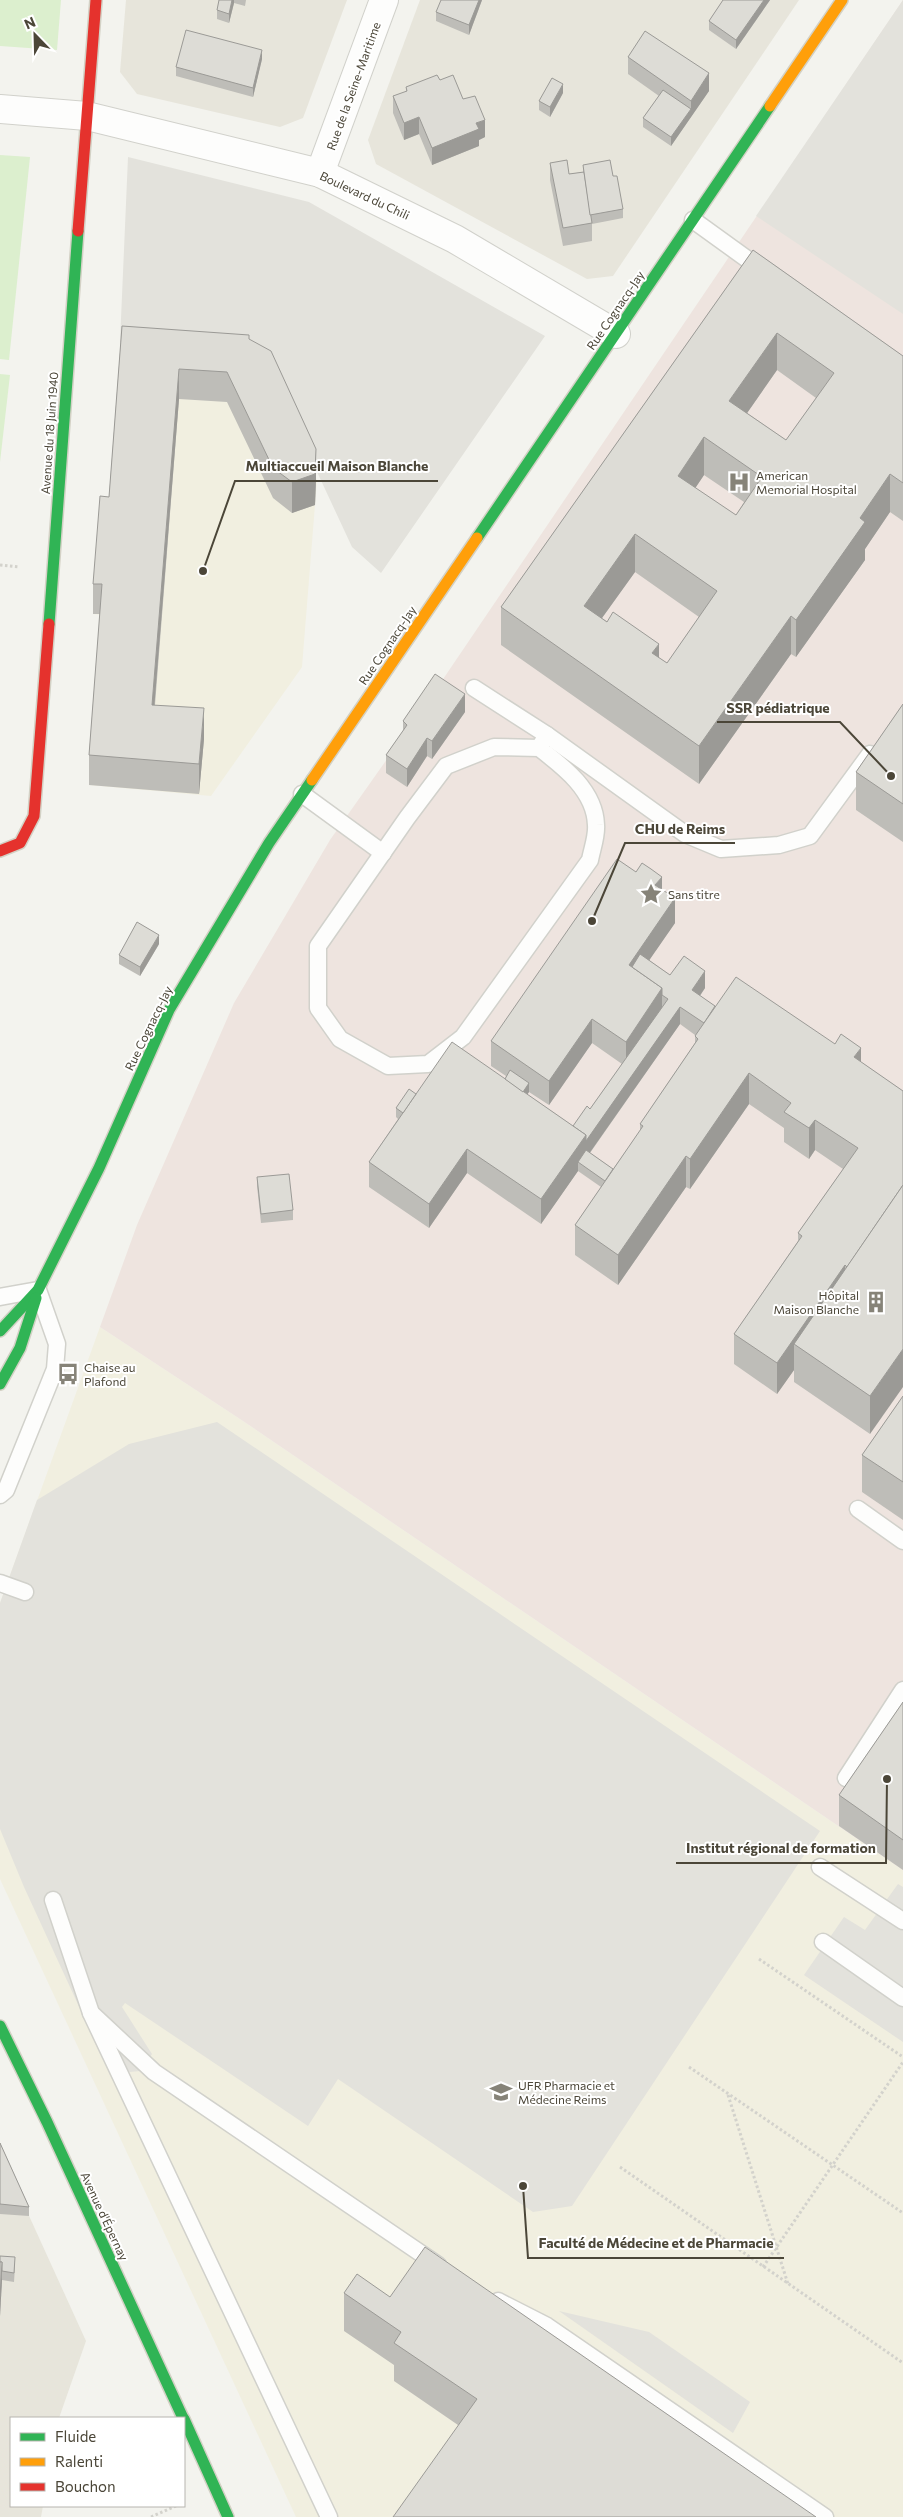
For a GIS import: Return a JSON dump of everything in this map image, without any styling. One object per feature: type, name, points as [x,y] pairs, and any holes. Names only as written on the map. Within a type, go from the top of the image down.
[{"type":"street","name":"Avenue du 18 Juin 1940","points":[[0,851],[20,843],[34,816],[96,0]]},
{"type":"street","name":"Rue de la Seine-Maritime","points":[[320,173],[384,0]]},
{"type":"street","name":"Rue Cognacq-Jay","points":[[0,1331],[38,1290],[99,1168],[169,1010],[269,843],[842,0]]},
{"type":"street","name":"Boulevard du Chili","points":[[0,109],[87,116],[320,173],[456,239],[616,334]]},
{"type":"street","points":[[0,1384],[20,1348],[38,1290]]},
{"type":"street","name":"Avenue d'Épernay","points":[[0,2026],[47,2122],[183,2417]]},
{"type":"street","name":"Avenue d'Épernay","points":[[185,2421],[228,2517]]},
{"type":"lane","points":[[692,220],[781,283]]},
{"type":"lane","points":[[474,688],[543,742],[685,834],[720,849],[779,844],[810,836],[880,740]]},
{"type":"lane","points":[[543,742],[588,796],[596,825],[590,860],[463,1036],[428,1064],[388,1066],[340,1039],[318,1008],[318,946],[446,766],[494,746],[543,742]]},
{"type":"lane","points":[[302,794],[383,853]]},
{"type":"lane","points":[[0,1297],[38,1290],[57,1344],[55,1369],[6,1490],[0,1495]]},
{"type":"lane","points":[[858,1509],[903,1541]]},
{"type":"lane","points":[[0,1583],[25,1592]]},
{"type":"lane","points":[[846,1778],[903,1690]]},
{"type":"lane","points":[[820,1867],[903,1921]]},
{"type":"lane","points":[[53,1900],[91,2013],[329,2517]]},
{"type":"lane","points":[[823,1942],[903,1998]]},
{"type":"lane","points":[[91,2013],[154,2072],[314,2183],[454,2275]]},
{"type":"lane","points":[[487,2296],[547,2326],[825,2517]]},
{"type":"path","points":[[759,1959],[903,2057]]},
{"type":"path","points":[[763,2267],[903,2062]]},
{"type":"path","points":[[689,2067],[903,2213]]},
{"type":"path","points":[[728,2094],[778,2245],[789,2285]]},
{"type":"path","points":[[620,2167],[903,2363]]},
{"type":"path","points":[[151,2517],[174,2507]]},
{"type":"shaded area","points":[[126,0],[347,0],[303,118],[280,127],[137,94],[120,72]]},
{"type":"shaded area","points":[[420,0],[799,0],[613,276],[587,279],[376,164],[368,140]]},
{"type":"shaded area","points":[[903,0],[903,1870],[243,1421],[100,1327],[137,1225],[234,1003],[330,840],[435,691]]},
{"type":"shaded area","points":[[903,0],[903,314],[756,216]]},
{"type":"shaded area","points":[[128,157],[309,202],[545,336],[381,573],[352,547],[264,358],[120,342]]},
{"type":"shaded area","points":[[122,357],[271,381],[317,480],[302,667],[211,796],[89,785],[102,615],[93,614],[100,526],[108,527]]},
{"type":"shaded area","name":"UFR Pharmacie et Médecine Reims","points":[[100,1327],[243,1421],[903,1870],[903,2517],[296,2517],[0,1879],[0,1603]]},
{"type":"shaded area","points":[[217,1422],[820,1831],[572,2206],[533,2212],[338,2079],[308,2126],[125,2003],[122,2007],[152,2054],[140,2071],[110,2074],[24,1887],[0,1829],[0,1603],[37,1500],[129,1444]]},
{"type":"shaded area","points":[[898,1884],[903,1887],[903,2042],[804,1975],[844,1917],[865,1930]]},
{"type":"shaded area","points":[[0,2152],[86,2341],[59,2417],[10,2417],[10,2507],[43,2507],[41,2517],[0,2517]]},
{"type":"shaded area","points":[[559,2311],[649,2332],[750,2402],[733,2433]]},
{"type":"green space","points":[[0,0],[61,0],[57,50],[0,46]]},
{"type":"green space","points":[[0,155],[30,157],[9,360],[0,359]]},
{"type":"green space","points":[[0,374],[10,375],[0,462]]},
{"type":"building","points":[[219,0],[232,0],[229,14],[217,10]]},
{"type":"building","points":[[441,0],[479,0],[469,25],[436,12]]},
{"type":"building","points":[[723,0],[764,0],[736,40],[709,21]]},
{"type":"building","points":[[186,30],[262,50],[253,88],[176,67]]},
{"type":"building","points":[[645,31],[709,73],[691,101],[628,57]]},
{"type":"building","points":[[437,75],[440,80],[453,75],[463,99],[475,96],[485,120],[476,123],[479,129],[432,148],[419,117],[404,123],[393,96],[407,91],[406,87]]},
{"type":"building","points":[[552,78],[563,84],[550,107],[539,101]]},
{"type":"building","points":[[663,90],[691,109],[671,137],[643,118]]},
{"type":"building","points":[[567,160],[569,174],[584,172],[592,223],[563,228],[550,163]]},
{"type":"building","points":[[610,160],[613,176],[617,176],[623,209],[590,215],[583,165]]},
{"type":"building","points":[[753,250],[903,356],[903,483],[890,474],[860,518],[865,522],[796,620],[791,616],[699,746],[501,607]],"holes":[[[777,333],[834,373],[786,440],[729,401]],[[704,437],[762,477],[736,515],[678,476]],[[635,534],[717,591],[667,663],[652,653],[659,644],[613,612],[607,622],[584,606]]]},
{"type":"building","points":[[122,326],[249,335],[249,339],[271,351],[316,449],[315,474],[292,482],[273,468],[227,372],[179,369],[152,705],[204,708],[199,764],[89,755],[102,584],[93,584],[100,496],[109,497]]},
{"type":"building","points":[[435,674],[465,694],[432,741],[427,738],[407,769],[386,755],[407,725],[403,721]]},
{"type":"building","points":[[903,704],[903,804],[856,772]]},
{"type":"building","points":[[617,859],[636,872],[642,863],[651,869],[662,877],[655,885],[675,898],[629,965],[662,988],[626,1042],[592,1019],[549,1081],[491,1041]]},
{"type":"building","points":[[137,922],[159,935],[140,967],[119,955]]},
{"type":"building","points":[[640,954],[670,975],[684,956],[705,971],[692,990],[715,1006],[704,1023],[680,1007],[586,1141],[586,1135],[573,1126],[587,1106],[590,1109],[668,999],[662,995],[662,988],[632,967]]},
{"type":"building","points":[[736,977],[835,1044],[841,1034],[861,1048],[854,1057],[903,1091],[903,1185],[847,1267],[845,1265],[777,1363],[734,1334],[802,1236],[798,1233],[858,1148],[815,1120],[809,1128],[784,1112],[791,1103],[749,1073],[690,1159],[686,1156],[618,1255],[575,1225],[643,1126],[640,1124],[698,1039],[695,1036]]},
{"type":"building","points":[[452,1042],[586,1135],[541,1199],[467,1149],[429,1204],[369,1162]]},
{"type":"building","points":[[510,1070],[529,1083],[523,1092],[505,1079]]},
{"type":"building","points":[[409,1089],[416,1094],[403,1113],[396,1108]]},
{"type":"building","points":[[586,1150],[613,1169],[605,1181],[578,1162]]},
{"type":"building","points":[[289,1174],[293,1210],[261,1214],[257,1177]]},
{"type":"building","name":"Hôpital Maison Blanche","points":[[903,1185],[903,1349],[870,1396],[794,1344]]},
{"type":"building","points":[[903,1396],[903,1482],[862,1455]]},
{"type":"building","points":[[903,1702],[903,1840],[839,1795]]},
{"type":"building","points":[[0,2143],[29,2207],[0,2204]]},
{"type":"building","points":[[425,2247],[816,2517],[393,2517],[477,2399],[394,2343],[401,2332],[344,2293],[357,2274],[390,2297]]},
{"type":"building","points":[[0,2256],[15,2257],[14,2273],[2,2271]]},
{"type":"building","points":[[0,2262],[2,2262],[0,2298]]},
{"type":"traffic: fast","points":[[477,538],[770,106]]},
{"type":"traffic: fast","points":[[49,624],[78,231]]},
{"type":"traffic: fast","points":[[0,1331],[38,1290],[99,1168],[169,1010],[269,843],[312,780]]},
{"type":"traffic: fast","points":[[0,1384],[20,1348],[36,1298]]},
{"type":"traffic: fast","points":[[0,2026],[47,2122],[183,2417]]},
{"type":"traffic: fast","points":[[185,2421],[228,2517]]},
{"type":"traffic: slow","points":[[770,106],[842,0]]},
{"type":"traffic: slow","points":[[312,780],[477,538]]},
{"type":"traffic: jam","points":[[78,231],[96,0]]},
{"type":"traffic: jam","points":[[0,851],[20,843],[34,816],[49,624]]},
{"type":"place","name":"American Memorial Hospital","points":[[739,482]]},
{"type":"place","name":"Multiaccueil Maison Blanche","points":[[203,571]]},
{"type":"place","name":"SSR pédiatrique","points":[[891,776]]},
{"type":"place","name":"Sans titre","points":[[651,894]]},
{"type":"place","name":"CHU de Reims","points":[[592,921]]},
{"type":"place","name":"Hôpital Maison Blanche","points":[[876,1302]]},
{"type":"place","name":"Chaise au Plafond","points":[[68,1374]]},
{"type":"place","name":"Institut régional de formation","points":[[887,1779]]},
{"type":"place","name":"UFR Pharmacie et Médecine Reims","points":[[501,2092]]},
{"type":"place","name":"Faculté de Médecine et de Pharmacie","points":[[523,2186]]}]
